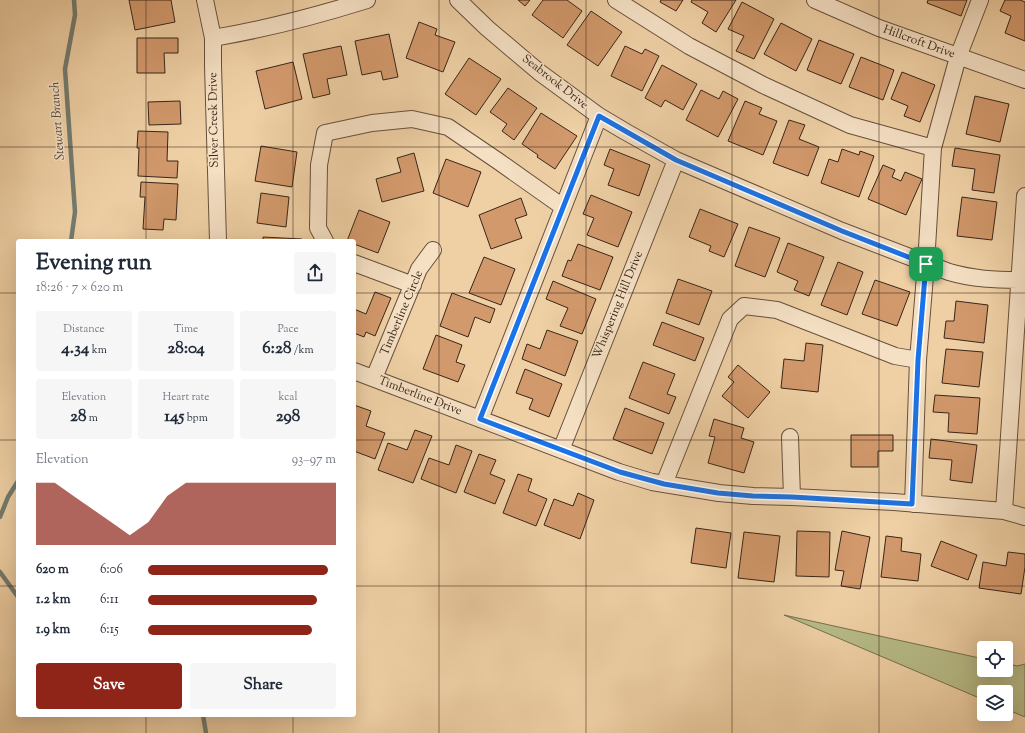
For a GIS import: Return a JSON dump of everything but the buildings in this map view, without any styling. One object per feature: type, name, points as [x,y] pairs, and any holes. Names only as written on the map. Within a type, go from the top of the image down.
[{"type":"street","name":"Silver Creek Drive","points":[[205,0],[213,38],[218,239]]},
{"type":"street","points":[[213,38],[317,16],[367,0]]},
{"type":"street","name":"Seabrook Drive","points":[[458,0],[487,28],[540,72],[599,116],[676,160],[842,231],[926,264],[965,277],[1020,280]]},
{"type":"street","points":[[616,0],[689,46],[763,85],[850,124],[933,148]]},
{"type":"street","name":"Hillcroft Drive","points":[[815,0],[879,28],[1025,80]]},
{"type":"street","points":[[912,504],[918,360],[926,264],[933,148],[958,57],[980,0]]},
{"type":"street","points":[[480,419],[599,116]]},
{"type":"street","points":[[324,239],[318,228],[318,165],[325,133],[372,123],[412,119],[448,128],[498,161],[563,208]]},
{"type":"street","name":"Whispering Hill Drive","points":[[561,450],[676,160]]},
{"type":"street","points":[[1004,511],[1018,407],[1020,280],[1025,196]]},
{"type":"street","name":"Timberline Circle","points":[[374,378],[419,269],[433,250]]},
{"type":"street","points":[[356,264],[413,284]]},
{"type":"street","points":[[664,484],[730,319],[744,306],[777,310],[895,356],[918,360]]},
{"type":"street","name":"Timberline Drive","points":[[356,372],[620,472],[664,484],[718,493],[912,504],[1004,511],[1025,516]]},
{"type":"street","points":[[790,437],[792,497]]},
{"type":"green space","points":[[784,615],[977,657],[977,677],[1013,677],[1013,665],[1017,666],[1025,664],[1025,717],[1013,712],[1013,685],[977,685],[977,697]]},
{"type":"waterway","name":"Stewart Branch","points":[[71,239],[75,212],[65,69],[75,15],[74,0]]},
{"type":"waterway","name":"Stewart Branch","points":[[0,517],[8,497],[16,484]]},
{"type":"waterway","name":"Stewart Branch","points":[[0,572],[16,594]]},
{"type":"waterway","name":"Stewart Branch","points":[[203,717],[206,733]]},
{"type":"route","points":[[599,116],[676,160],[842,231],[926,264],[918,360],[912,504],[753,496],[687,489],[652,482],[620,472],[480,419],[599,116]]}]
